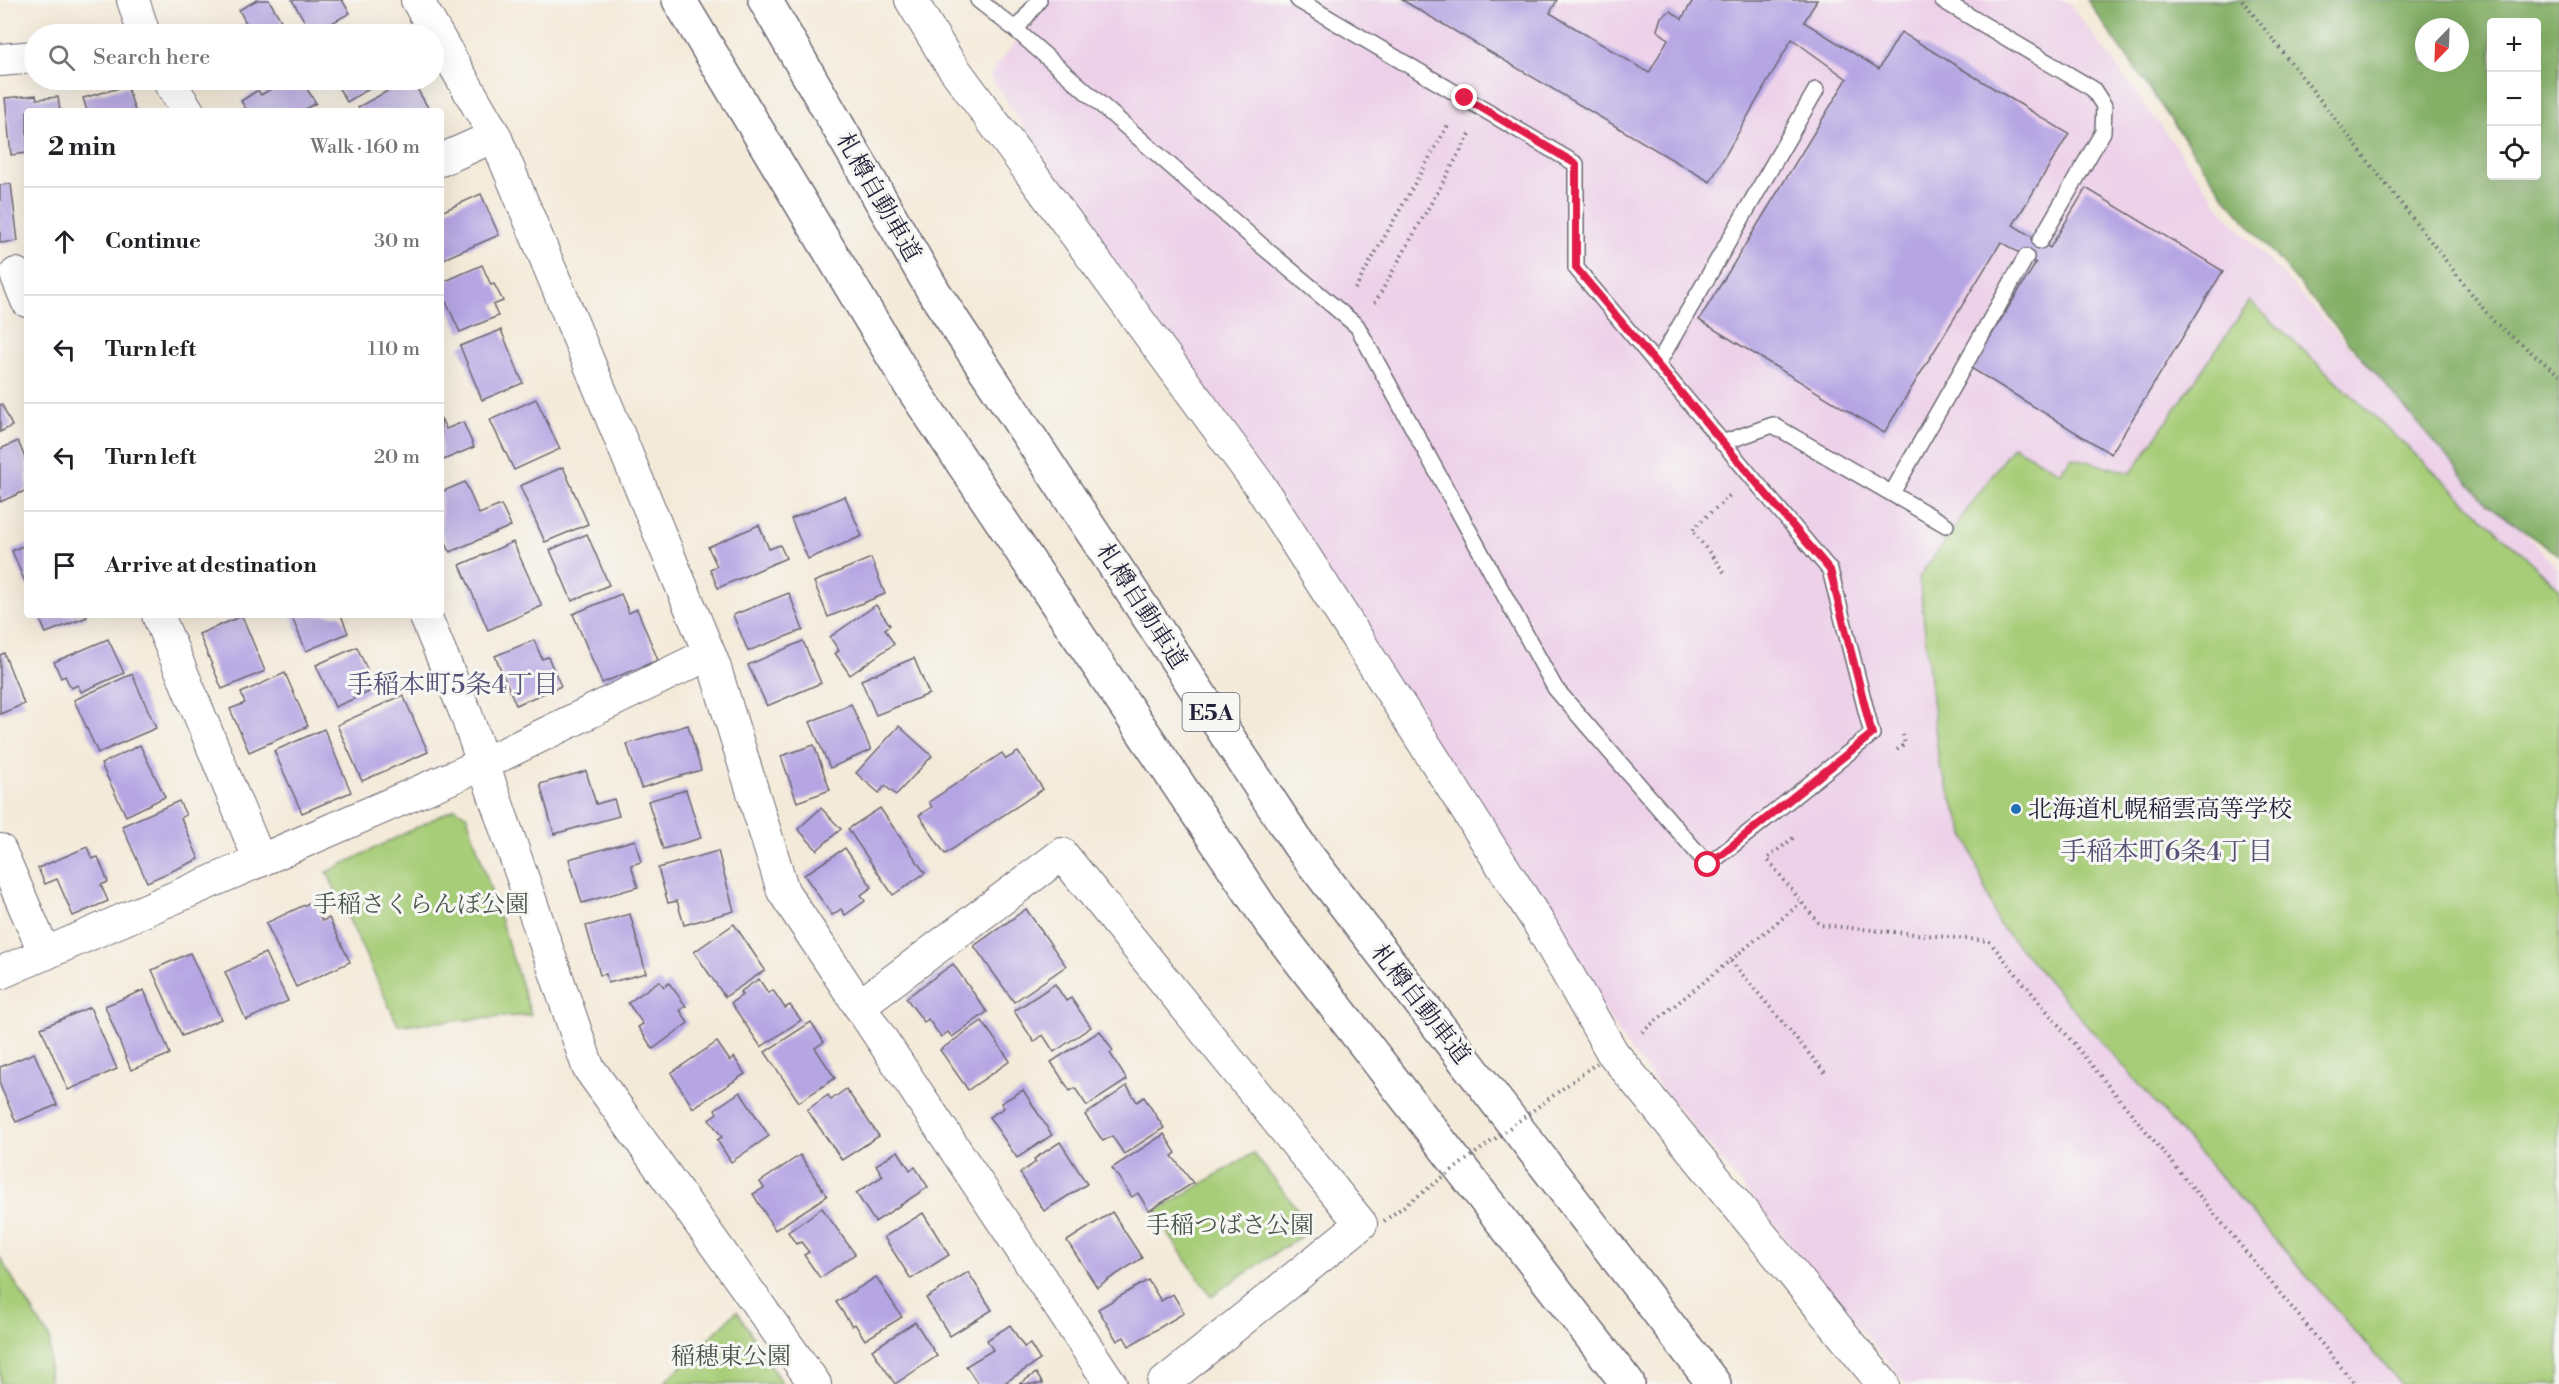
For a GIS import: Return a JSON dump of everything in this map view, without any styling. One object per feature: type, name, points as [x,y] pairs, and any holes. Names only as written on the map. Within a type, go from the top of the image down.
[{"type":"highway","name":"E5A","points":[[679,0],[909,383],[1271,923],[1628,1384]]},
{"type":"highway","name":"札樽自動車道","points":[[765,0],[934,292],[1299,845],[1714,1384]]},
{"type":"street","points":[[133,0],[141,24]]},
{"type":"street","points":[[417,0],[431,24]]},
{"type":"street","points":[[911,0],[946,58],[1258,483],[1540,925],[1612,1052],[1883,1384]]},
{"type":"street","points":[[444,47],[495,136],[709,654],[783,891],[1111,1384]]},
{"type":"street","points":[[0,60],[24,58]]},
{"type":"street","points":[[174,90],[186,108]]},
{"type":"street","points":[[444,159],[495,136]]},
{"type":"street","points":[[159,618],[260,861]]},
{"type":"street","points":[[426,618],[466,714],[588,1067],[815,1384]]},
{"type":"street","points":[[0,973],[483,764],[709,654]]},
{"type":"street","points":[[0,850],[45,954]]},
{"type":"street","points":[[859,1006],[1062,854],[1361,1224],[1163,1384]]},
{"type":"lane","points":[[978,0],[1016,30],[1253,238],[1358,326],[1555,688],[1708,865],[1872,734],[1830,570],[1576,268],[1576,164],[1298,0]]},
{"type":"lane","points":[[1016,30],[1039,0]]},
{"type":"lane","points":[[1942,0],[2093,88],[2104,106],[2103,132],[2040,241]]},
{"type":"lane","points":[[1657,365],[1816,90]]},
{"type":"lane","points":[[1892,493],[2026,257]]},
{"type":"lane","points":[[1722,443],[1773,425],[1946,525]]},
{"type":"path","points":[[2242,0],[2493,321],[2559,375]]},
{"type":"path","points":[[1359,297],[1353,292],[1449,124]]},
{"type":"path","points":[[1378,298],[1468,136]]},
{"type":"path","points":[[1724,572],[1692,530],[1732,493]]},
{"type":"path","points":[[1896,752],[1905,744],[1902,733]]},
{"type":"path","points":[[1795,836],[1767,859],[1820,925],[1989,941],[2355,1384]]},
{"type":"path","points":[[1648,1028],[1801,903]]},
{"type":"path","points":[[1731,961],[1827,1075]]},
{"type":"path","points":[[1384,1221],[1597,1063]]},
{"type":"shaded area","name":"北海道札幌稲雲高等学校","points":[[1048,0],[2063,0],[2070,4],[2227,216],[2559,570],[2559,1384],[1906,1384],[1629,1049],[990,75]]},
{"type":"green space","points":[[2087,0],[2559,0],[2559,555],[2487,504],[2225,197]]},
{"type":"green space","points":[[2250,301],[2559,588],[2559,1384],[2401,1384],[1998,923],[1939,764],[1919,577],[2013,446],[2060,472],[2072,457],[2131,473]]},
{"type":"green space","name":"手稲さくらんぼ公園","points":[[455,808],[467,816],[531,1015],[398,1025],[327,872]]},
{"type":"green space","name":"手稲つばさ公園","points":[[1253,1153],[1306,1220],[1303,1235],[1211,1296],[1154,1213]]},
{"type":"green space","points":[[0,1258],[50,1339],[49,1384],[0,1384]]},
{"type":"green space","name":"稲穂東公園","points":[[737,1311],[782,1384],[663,1384]]},
{"type":"building","points":[[257,0],[269,0],[283,24],[244,24],[246,23],[239,10]]},
{"type":"building","points":[[292,0],[342,0],[350,13],[330,24],[306,24]]},
{"type":"building","points":[[1402,0],[1557,0],[1550,13],[1649,73],[1668,39],[1657,30],[1661,17],[1670,11],[1682,19],[1693,0],[1817,0],[1804,22],[1879,69],[1901,32],[2069,134],[2013,225],[2050,248],[2086,188],[2223,271],[2111,454],[1971,368],[2036,263],[2001,242],[1884,433],[1699,320],[1847,79],[1792,39],[1710,182]]},
{"type":"building","points":[[112,90],[128,90],[134,108],[86,108],[83,98]]},
{"type":"building","points":[[258,90],[261,95],[269,90],[308,90],[316,103],[307,108],[245,108],[241,101]]},
{"type":"building","points":[[340,90],[367,90],[347,102]]},
{"type":"building","points":[[389,90],[418,90],[428,108],[358,108]]},
{"type":"building","points":[[36,95],[37,99],[58,97],[60,108],[24,108],[24,153],[11,155],[5,98]]},
{"type":"building","points":[[11,184],[18,241],[0,243],[0,185]]},
{"type":"building","points":[[481,194],[499,235],[444,259],[444,211]]},
{"type":"building","points":[[482,265],[491,285],[494,284],[503,301],[493,305],[498,316],[460,332],[444,297],[444,282]]},
{"type":"building","points":[[501,330],[523,383],[482,400],[460,346]]},
{"type":"building","points":[[536,399],[560,449],[514,470],[490,420]]},
{"type":"building","points":[[2,404],[12,426],[0,432],[0,405]]},
{"type":"building","points":[[463,422],[474,447],[444,460],[444,425],[446,429]]},
{"type":"building","points":[[18,441],[24,456],[24,491],[0,502],[0,449]]},
{"type":"building","points":[[563,467],[588,524],[545,542],[520,486]]},
{"type":"building","points":[[465,482],[479,514],[501,505],[511,526],[450,552],[444,539],[444,491]]},
{"type":"building","points":[[845,496],[862,536],[808,559],[791,519]]},
{"type":"building","points":[[759,525],[769,549],[780,545],[786,558],[718,588],[710,569],[717,566],[708,547]]},
{"type":"building","points":[[587,534],[609,585],[572,601],[550,550]]},
{"type":"building","points":[[513,542],[542,606],[488,630],[460,565]]},
{"type":"building","points":[[24,545],[24,580],[12,551]]},
{"type":"building","points":[[871,558],[885,594],[828,617],[814,582]]},
{"type":"building","points":[[789,593],[803,630],[748,651],[733,615]]},
{"type":"building","points":[[621,594],[629,613],[637,609],[658,660],[602,683],[573,614]]},
{"type":"building","points":[[876,605],[890,625],[885,629],[894,644],[850,675],[835,653],[839,651],[830,637]]},
{"type":"building","points":[[39,618],[84,618],[46,633]]},
{"type":"building","points":[[237,618],[243,618],[265,671],[222,689],[199,634]]},
{"type":"building","points":[[292,618],[342,618],[348,633],[306,651]]},
{"type":"building","points":[[108,639],[124,673],[81,692],[78,685],[71,688],[65,676],[61,678],[54,662]]},
{"type":"building","points":[[534,640],[542,659],[548,657],[561,686],[516,705],[495,656]]},
{"type":"building","points":[[803,641],[821,683],[767,706],[748,665]]},
{"type":"building","points":[[357,647],[376,689],[335,707],[316,665]]},
{"type":"building","points":[[4,653],[24,704],[0,714],[0,655]]},
{"type":"building","points":[[914,658],[929,694],[876,715],[861,680]]},
{"type":"building","points":[[285,673],[308,726],[249,752],[230,709],[245,703],[241,693]]},
{"type":"building","points":[[132,674],[156,728],[98,753],[74,700]]},
{"type":"building","points":[[403,695],[428,752],[362,781],[337,725]]},
{"type":"building","points":[[851,704],[871,750],[830,768],[810,722]]},
{"type":"building","points":[[688,725],[701,770],[641,788],[627,744]]},
{"type":"building","points":[[899,726],[932,756],[896,795],[885,786],[879,793],[856,773]]},
{"type":"building","points":[[324,729],[351,792],[302,813],[274,751]]},
{"type":"building","points":[[140,745],[165,797],[126,816],[101,764]]},
{"type":"building","points":[[814,745],[830,790],[797,802],[781,756]]},
{"type":"building","points":[[1018,752],[1043,789],[945,854],[919,815],[932,807],[929,802],[1002,753],[1006,759]]},
{"type":"building","points":[[586,771],[596,804],[614,799],[619,816],[554,834],[540,784]]},
{"type":"building","points":[[686,790],[701,838],[663,849],[648,801]]},
{"type":"building","points":[[179,801],[186,815],[181,818],[199,859],[147,882],[122,826]]},
{"type":"building","points":[[821,808],[841,829],[817,850],[798,829]]},
{"type":"building","points":[[880,808],[925,873],[893,895],[848,829]]},
{"type":"building","points":[[635,840],[641,862],[631,865],[638,887],[582,903],[569,859]]},
{"type":"building","points":[[87,847],[92,859],[98,857],[108,882],[101,885],[108,901],[73,916],[57,879],[45,884],[38,868]]},
{"type":"building","points":[[845,848],[872,887],[861,895],[865,901],[845,915],[841,909],[832,915],[804,875]]},
{"type":"building","points":[[718,851],[734,911],[684,925],[677,901],[668,903],[658,868]]},
{"type":"building","points":[[313,901],[322,921],[329,918],[350,962],[296,987],[266,923]]},
{"type":"building","points":[[1026,909],[1066,966],[1014,1002],[974,946]]},
{"type":"building","points":[[630,914],[646,973],[608,983],[606,974],[600,975],[586,926]]},
{"type":"building","points":[[734,924],[765,970],[725,997],[694,952]]},
{"type":"building","points":[[190,953],[221,1019],[182,1036],[152,970]]},
{"type":"building","points":[[265,953],[288,1001],[246,1020],[225,972]]},
{"type":"building","points":[[953,964],[987,1012],[952,1037],[948,1032],[941,1037],[928,1019],[924,1022],[906,998]]},
{"type":"building","points":[[759,979],[768,993],[773,990],[785,1008],[790,1005],[801,1020],[761,1047],[731,1003],[742,995],[740,992]]},
{"type":"building","points":[[659,981],[664,987],[669,983],[686,1006],[680,1010],[688,1023],[653,1049],[638,1027],[643,1024],[628,1003]]},
{"type":"building","points":[[1055,984],[1066,1001],[1071,998],[1091,1027],[1054,1052],[1043,1035],[1034,1042],[1014,1011]]},
{"type":"building","points":[[144,990],[170,1054],[131,1070],[105,1006]]},
{"type":"building","points":[[90,1007],[117,1069],[68,1090],[41,1028]]},
{"type":"building","points":[[982,1021],[1010,1061],[968,1090],[940,1050]]},
{"type":"building","points":[[811,1022],[824,1042],[815,1048],[835,1078],[799,1102],[765,1052]]},
{"type":"building","points":[[1100,1031],[1113,1051],[1110,1053],[1127,1080],[1087,1106],[1075,1088],[1070,1091],[1051,1062]]},
{"type":"building","points":[[717,1042],[730,1061],[734,1057],[745,1074],[693,1108],[671,1073]]},
{"type":"building","points":[[34,1053],[57,1105],[16,1122],[0,1085],[0,1067]]},
{"type":"building","points":[[1127,1086],[1137,1102],[1144,1097],[1164,1128],[1124,1154],[1112,1136],[1103,1141],[1085,1115]]},
{"type":"building","points":[[846,1089],[879,1136],[842,1160],[807,1110],[828,1095],[831,1100]]},
{"type":"building","points":[[1023,1090],[1052,1135],[1017,1158],[989,1117],[1004,1108],[1001,1103]]},
{"type":"building","points":[[740,1092],[769,1136],[731,1162],[717,1140],[722,1137],[709,1119],[717,1113],[715,1109]]},
{"type":"building","points":[[1164,1134],[1176,1153],[1172,1156],[1193,1183],[1149,1211],[1138,1193],[1132,1197],[1112,1168]]},
{"type":"building","points":[[1060,1142],[1087,1184],[1044,1211],[1020,1173],[1036,1162],[1034,1159]]},
{"type":"building","points":[[898,1151],[910,1170],[915,1167],[928,1187],[875,1222],[856,1193],[883,1176],[876,1165]]},
{"type":"building","points":[[800,1155],[827,1196],[775,1230],[753,1194],[764,1188],[760,1182]]},
{"type":"building","points":[[822,1208],[855,1254],[820,1278],[804,1255],[809,1252],[801,1242],[796,1244],[788,1232]]},
{"type":"building","points":[[1112,1212],[1142,1258],[1097,1287],[1067,1241]]},
{"type":"building","points":[[923,1213],[949,1255],[911,1279],[884,1237]]},
{"type":"building","points":[[968,1272],[992,1310],[950,1336],[926,1298]]},
{"type":"building","points":[[876,1277],[902,1317],[865,1340],[855,1324],[852,1326],[836,1302]]},
{"type":"building","points":[[1148,1280],[1161,1301],[1173,1294],[1184,1313],[1129,1346],[1124,1337],[1117,1341],[1098,1309]]},
{"type":"building","points":[[915,1322],[937,1356],[895,1384],[872,1350]]},
{"type":"building","points":[[1010,1325],[1024,1347],[1030,1344],[1040,1360],[1006,1382],[1007,1384],[978,1384],[966,1366],[993,1350],[987,1340]]},
{"type":"building","points":[[1036,1373],[1043,1384],[1019,1384]]},
{"type":"place","name":"北海道札幌稲雲高等学校","points":[[2016,809]]},
{"type":"district","name":"手稲本町5条4丁目","points":[[453,684]]},
{"type":"district","name":"手稲本町6条4丁目","points":[[2167,851]]},
{"type":"route","points":[[1465,98],[1576,164],[1576,268],[1830,570],[1872,734],[1708,865]]}]
